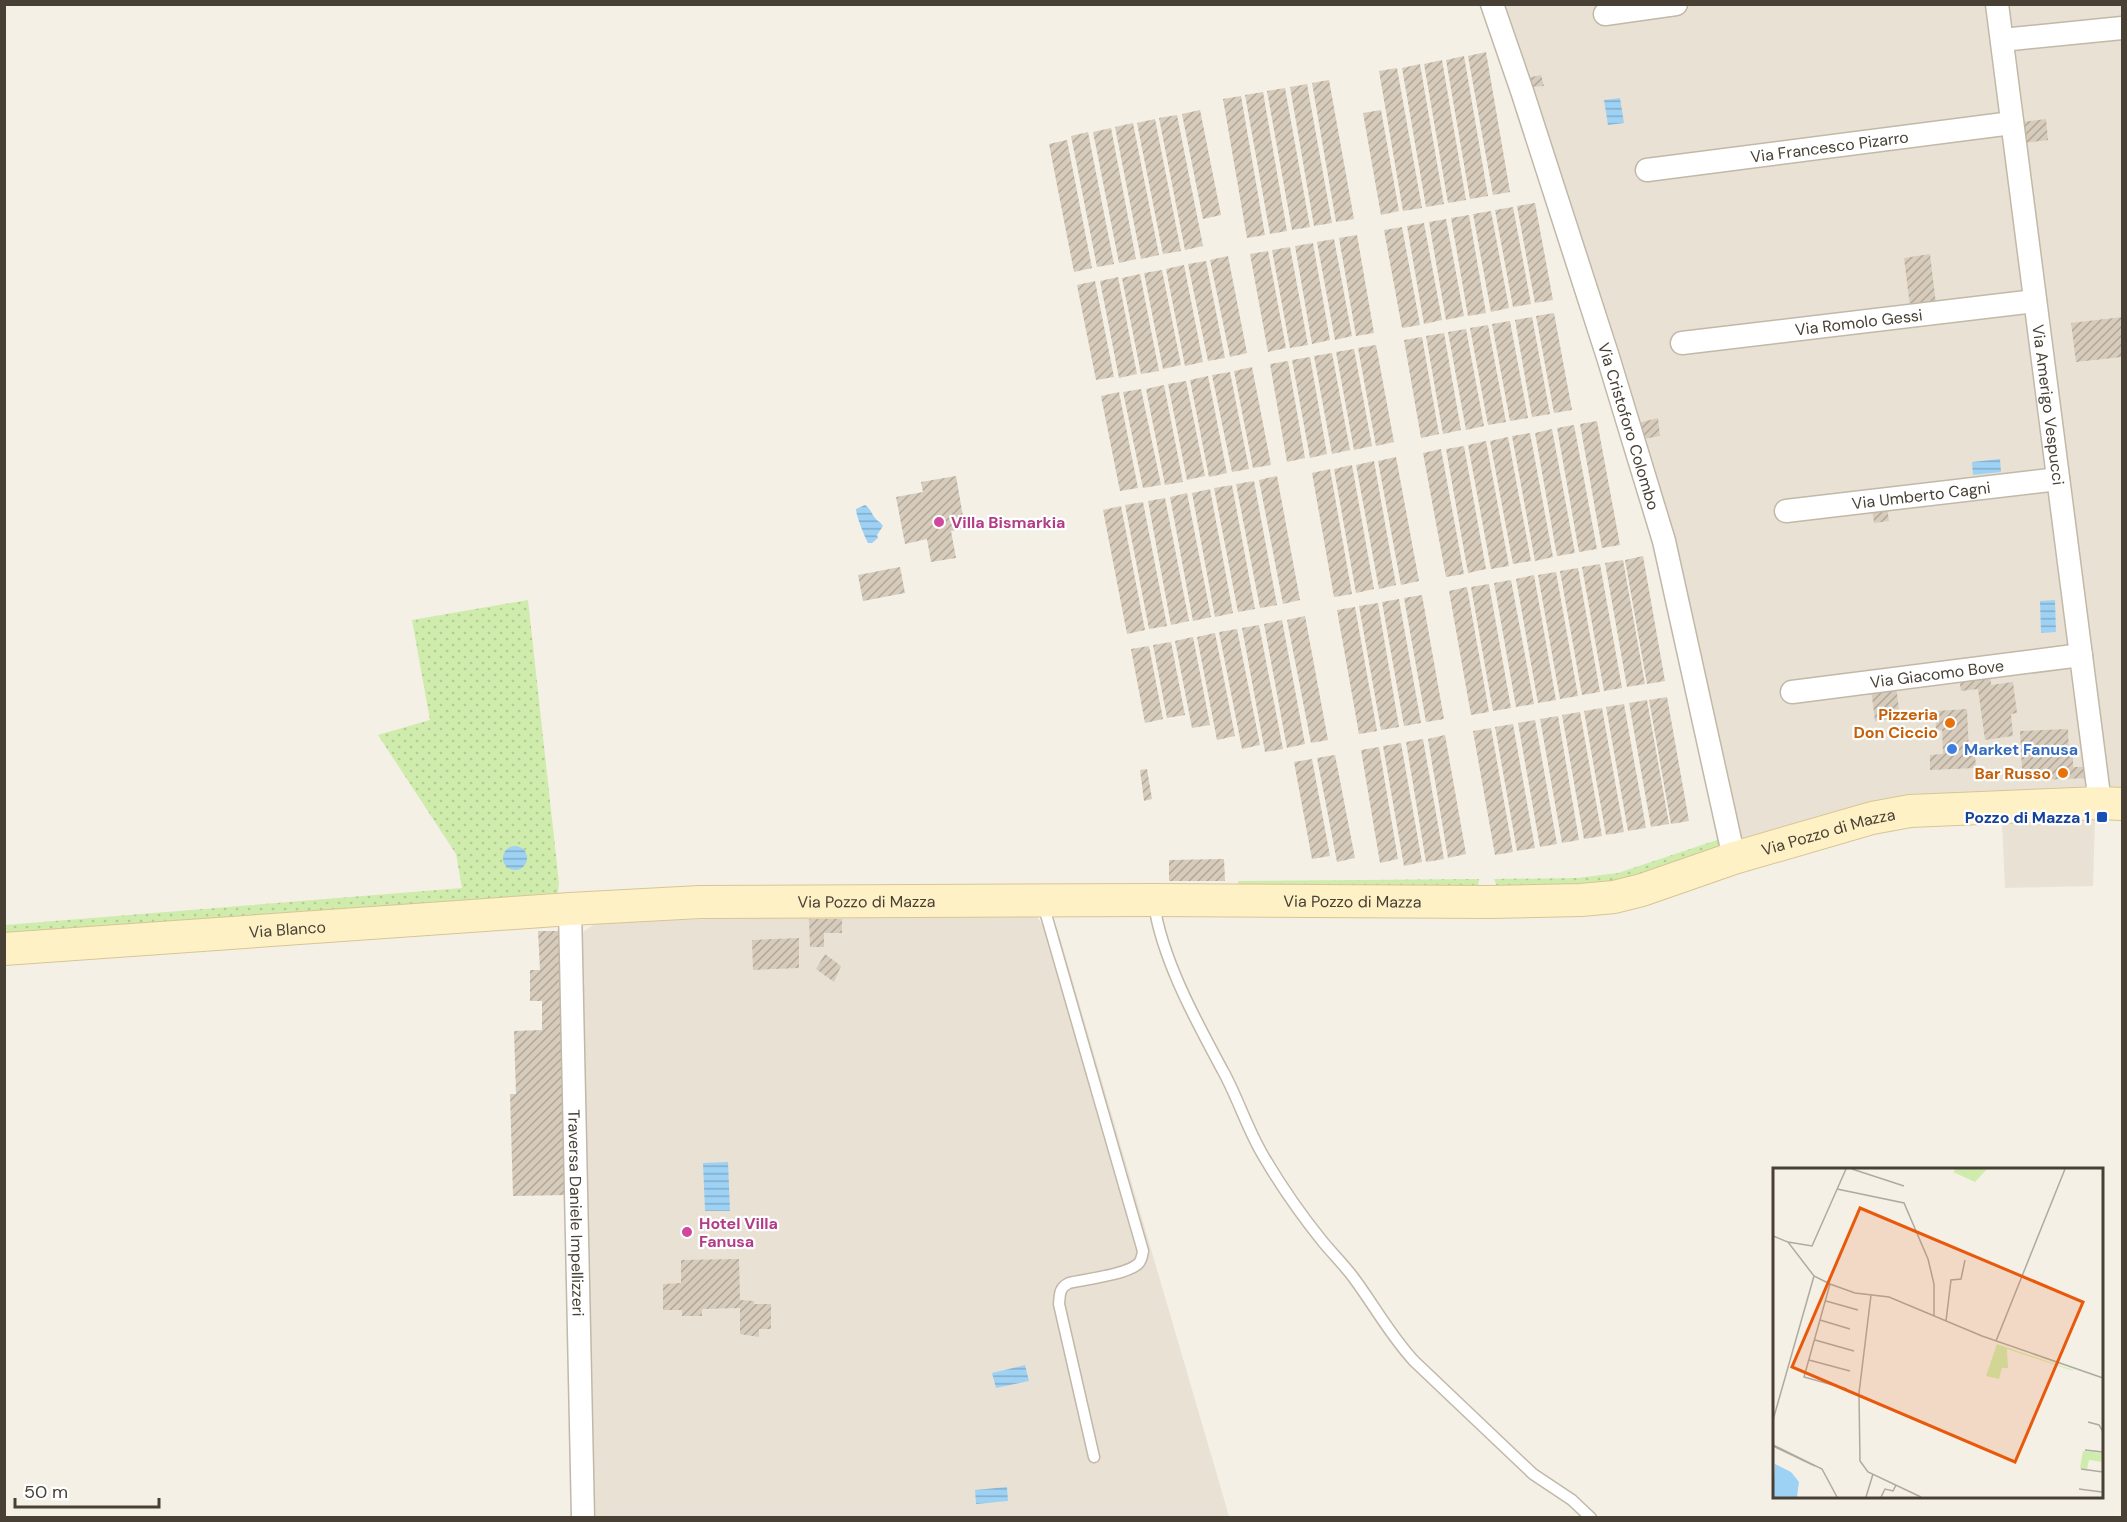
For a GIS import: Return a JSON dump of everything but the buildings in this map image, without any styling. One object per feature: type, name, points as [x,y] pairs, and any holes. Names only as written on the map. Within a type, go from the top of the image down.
[{"type":"street","name":"Via Cristoforo Colombo","points":[[1492,4],[1604,346],[1664,541],[1734,858]]},
{"type":"street","points":[[1605,14],[1676,4]]},
{"type":"street","name":"Via Amerigo Vespucci","points":[[1997,4],[2081,655],[2111,803]]},
{"type":"street","points":[[2002,40],[2122,28]]},
{"type":"street","name":"Via Francesco Pizarro","points":[[1647,170],[2012,123]]},
{"type":"street","name":"Via Romolo Gessi","points":[[1682,343],[2035,301]]},
{"type":"street","name":"Via Umberto Cagni","points":[[1786,511],[2058,479]]},
{"type":"street","name":"Via Giacomo Bove","points":[[1792,692],[2081,655]]},
{"type":"street","name":"Via Pozzo di Mazza","points":[[570,909],[700,902],[1581,900],[1614,897],[1642,890],[1734,858],[1872,818],[1910,811],[2111,803]]},
{"type":"street","name":"Via Blanco","points":[[4,949],[570,909]]},
{"type":"street","name":"Traversa Daniele Impellizzeri","points":[[570,909],[583,1518]]},
{"type":"lane","points":[[1153,900],[1157,927],[1165,947],[1200,1029],[1228,1079],[1246,1122],[1264,1156],[1323,1242],[1348,1270],[1396,1341],[1414,1361],[1533,1474],[1572,1500],[1591,1518]]},
{"type":"lane","points":[[1042,901],[1143,1251],[1142,1260],[1136,1266],[1069,1283],[1063,1286],[1060,1292],[1059,1304],[1094,1457]]},
{"type":"shaded area","points":[[1481,5],[2122,5],[2122,820],[2095,821],[2093,886],[2005,888],[2002,823],[1922,826],[1863,835],[1730,876],[1655,545],[1516,94]]},
{"type":"shaded area","points":[[1036,916],[1046,929],[1057,927],[1229,1516],[593,1517],[581,933],[598,922],[746,918]]},
{"type":"green space","points":[[528,600],[559,883],[558,892],[553,895],[5,935],[5,925],[462,888],[456,854],[378,735],[430,720],[412,620]]},
{"type":"green space","points":[[1720,839],[1717,850],[1630,879],[1597,885],[1497,887],[1494,879],[1577,878],[1618,873]]},
{"type":"green space","points":[[1479,879],[1478,887],[1240,889],[1238,881]]},
{"type":"water","points":[[1620,98],[1624,123],[1608,125],[1604,100]]},
{"type":"water","points":[[2000,459],[2001,472],[1973,475],[1972,462]]},
{"type":"water","points":[[865,505],[883,526],[877,535],[878,538],[872,543],[868,543],[856,512],[856,509]]},
{"type":"water","points":[[2055,600],[2056,632],[2041,633],[2040,601]]},
{"type":"water","points":[[515,846],[523,850],[527,858],[523,866],[515,870],[507,866],[503,858],[507,850]]},
{"type":"water","points":[[728,1162],[730,1211],[705,1211],[703,1163]]},
{"type":"water","points":[[1025,1365],[1029,1381],[996,1388],[992,1373]]},
{"type":"water","points":[[1007,1487],[1008,1501],[976,1504],[975,1490]]},
{"type":"place","name":"Villa Bismarkia","points":[[939,522]]},
{"type":"place","name":"Pizzeria Don Ciccio","points":[[1950,723]]},
{"type":"place","name":"Market Fanusa","points":[[1952,749]]},
{"type":"place","name":"Bar Russo","points":[[2063,773]]},
{"type":"place","name":"Pozzo di Mazza 1","points":[[2102,817]]},
{"type":"place","name":"Hotel Villa Fanusa","points":[[687,1232]]}]
